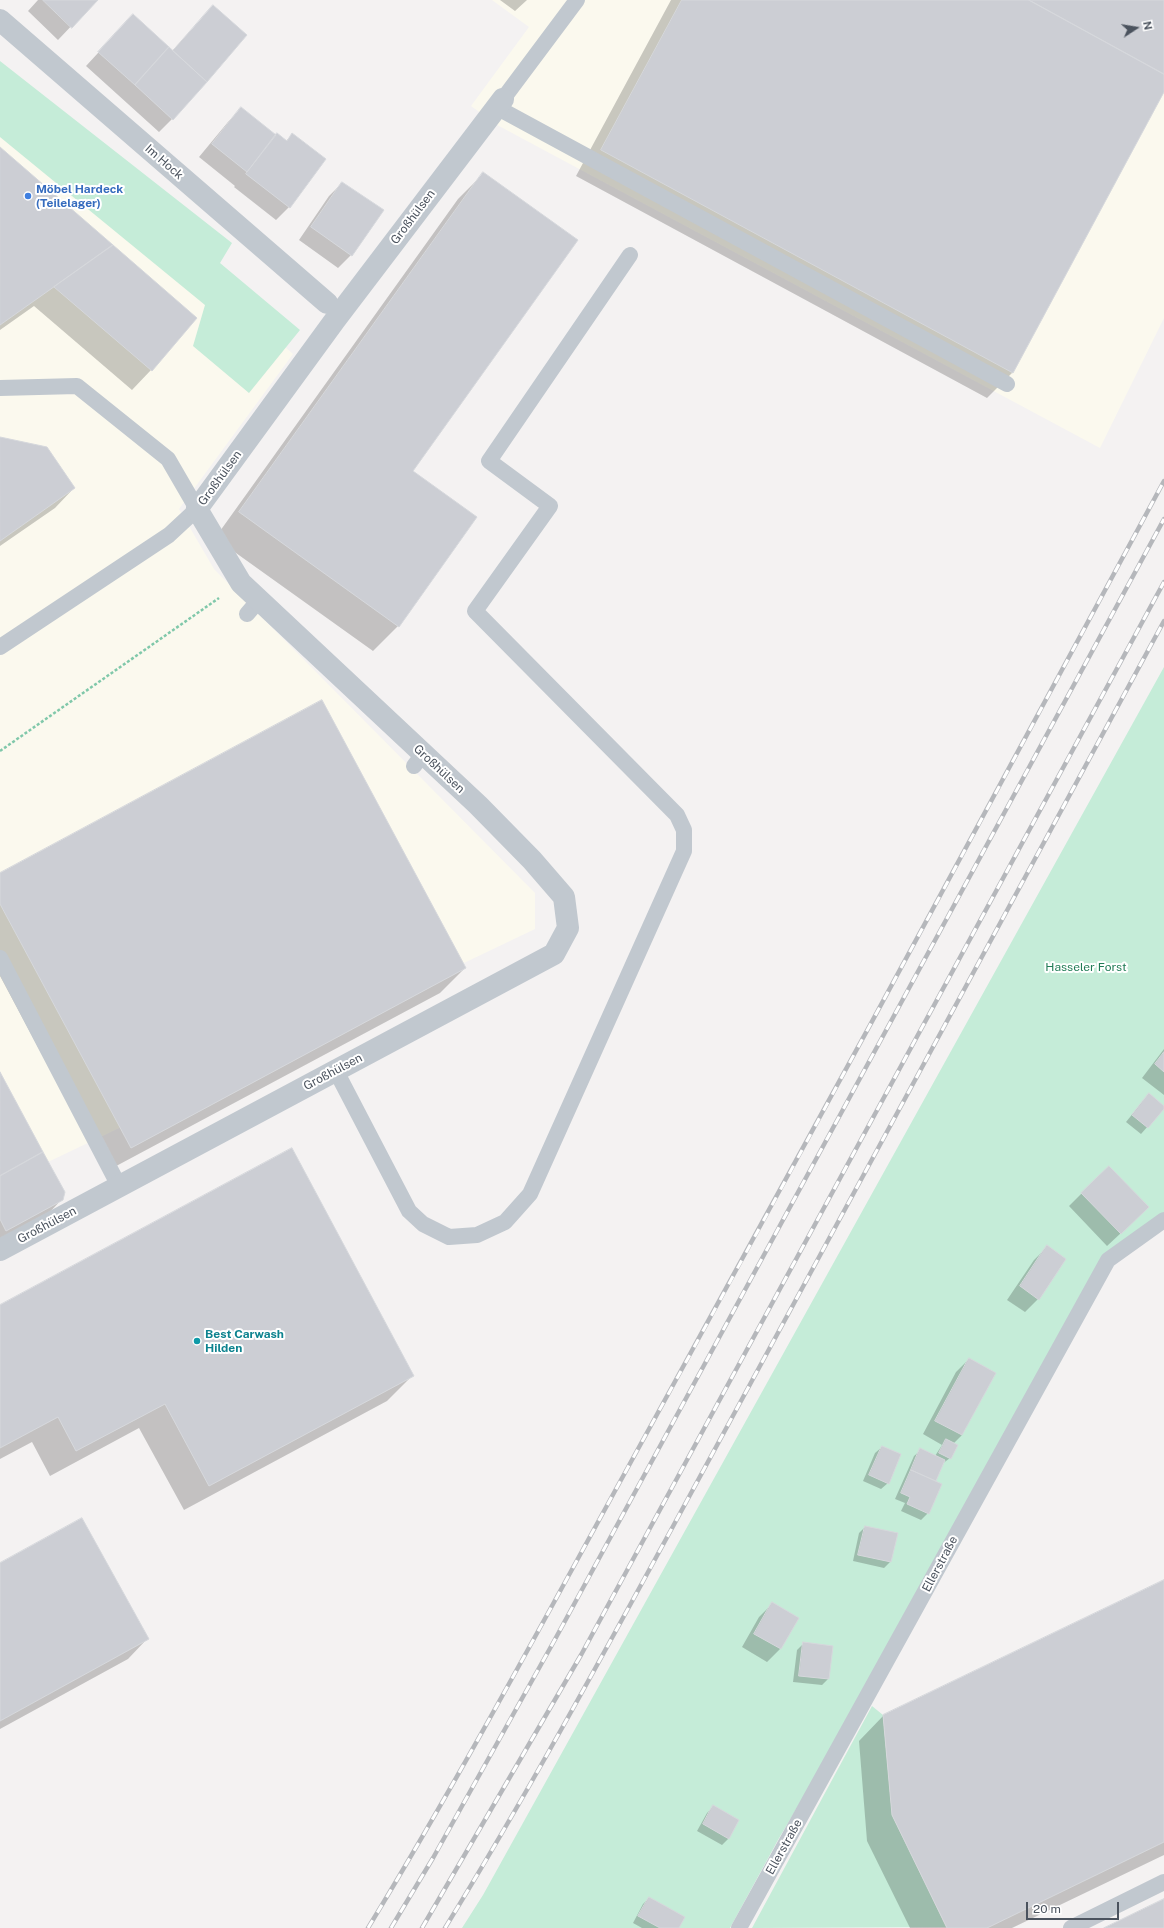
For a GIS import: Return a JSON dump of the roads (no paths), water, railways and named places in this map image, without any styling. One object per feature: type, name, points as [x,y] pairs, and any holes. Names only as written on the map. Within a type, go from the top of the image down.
[{"type":"street","name":"Im Hock","points":[[0,20],[327,303]]},
{"type":"street","name":"Großhülsen","points":[[0,1250],[554,954],[568,928],[564,897],[532,860],[483,810],[419,760],[253,607],[241,583],[197,509],[335,320],[499,103]]},
{"type":"lane","points":[[577,0],[499,103],[1007,384]]},
{"type":"lane","points":[[336,1071],[409,1211],[423,1224],[449,1237],[477,1235],[506,1222],[530,1194],[684,851],[684,830],[677,815],[475,611],[550,506],[489,461],[630,255]]},
{"type":"lane","points":[[0,388],[77,386],[168,459],[197,509],[169,535],[0,647]]},
{"type":"lane","points":[[0,958],[119,1186]]},
{"type":"lane","name":"Ellerstraße","points":[[740,1928],[1108,1260],[1164,1220]]},
{"type":"lane","points":[[1071,1928],[1164,1882]]},
{"type":"railway","points":[[368,1928],[441,1805],[546,1617],[843,1074],[1164,481]]},
{"type":"railway","points":[[391,1928],[433,1858],[553,1643],[1164,519]]},
{"type":"railway","points":[[422,1928],[581,1655],[1164,582]]},
{"type":"railway","points":[[445,1928],[561,1730],[1164,621]]},
{"type":"place","name":"Möbel Hardeck (Teilelager)","points":[[28,196]]},
{"type":"place","name":"Best Carwash Hilden","points":[[197,1341]]},
{"type":"park label","name":"Hasseler Forst","points":[[1086,967]]}]
